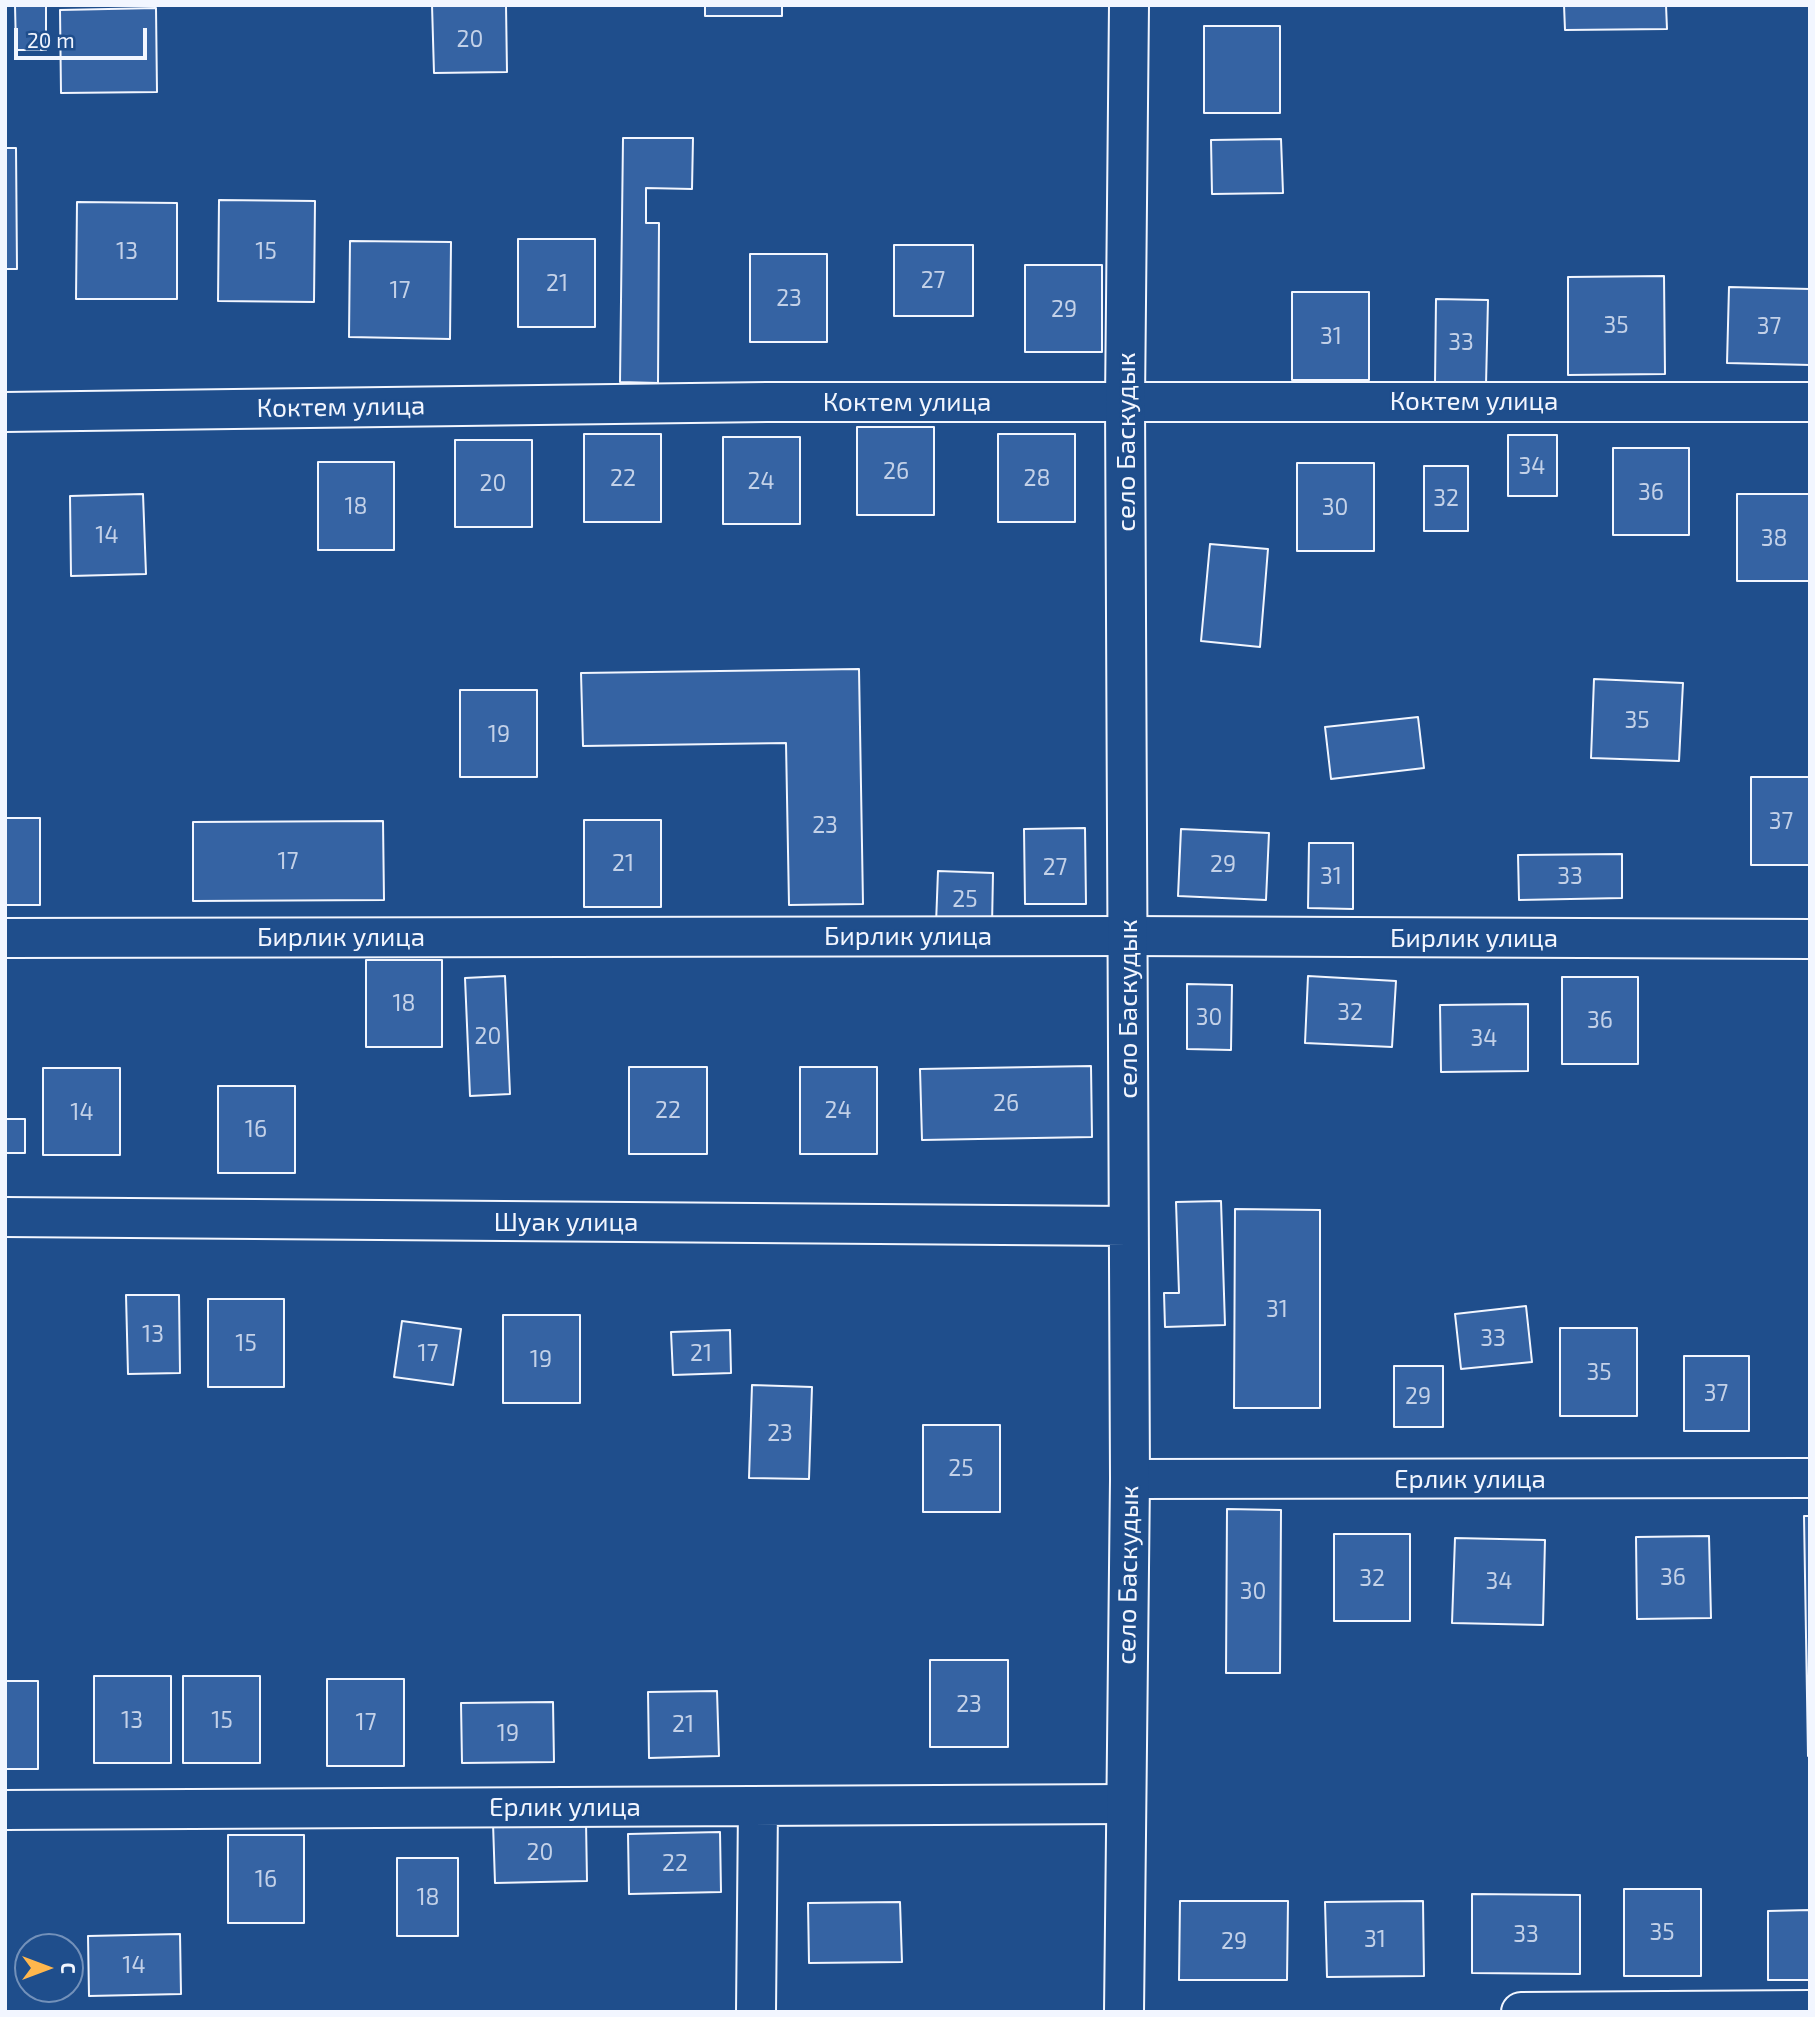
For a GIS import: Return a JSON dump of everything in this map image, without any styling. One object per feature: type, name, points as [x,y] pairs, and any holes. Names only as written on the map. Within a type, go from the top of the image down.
[{"type":"street","name":"село Баскудык","points":[[1124,2012],[1130,1479],[1125,401],[1129,5]]},
{"type":"street","name":"Коктем улица","points":[[5,411],[1125,401],[1810,402]]},
{"type":"street","name":"Бирлик улица","points":[[5,938],[1128,936],[1810,939]]},
{"type":"street","name":"Шуак улица","points":[[5,1217],[1128,1226]]},
{"type":"street","name":"Ерлик улица","points":[[1130,1479],[1810,1478]]},
{"type":"street","name":"Ерлик улица","points":[[5,1810],[1125,1804]]},
{"type":"street","points":[[756,2012],[758,1806]]},
{"type":"street","points":[[1521,2012],[1810,2010]]},
{"type":"building","points":[[15,5],[46,5],[46,50],[16,50]]},
{"type":"building","points":[[432,5],[506,5],[507,72],[434,73]]},
{"type":"building","points":[[705,5],[782,5],[782,16],[705,16]]},
{"type":"building","points":[[1564,5],[1666,5],[1667,29],[1565,30]]},
{"type":"building","points":[[156,8],[157,92],[61,93],[60,10]]},
{"type":"building","points":[[1204,26],[1280,26],[1280,113],[1204,113]]},
{"type":"building","points":[[623,138],[693,138],[692,189],[646,188],[646,223],[659,223],[658,383],[620,382]]},
{"type":"building","points":[[1281,139],[1283,193],[1212,194],[1211,140]]},
{"type":"building","points":[[5,148],[16,148],[17,269],[5,269]]},
{"type":"building","points":[[219,200],[315,201],[314,302],[218,301]]},
{"type":"building","points":[[77,202],[177,203],[177,299],[76,299]]},
{"type":"building","points":[[518,239],[595,239],[595,327],[518,327]]},
{"type":"building","points":[[350,241],[451,242],[450,339],[349,337]]},
{"type":"building","points":[[894,245],[973,245],[973,316],[894,316]]},
{"type":"building","points":[[750,254],[827,254],[827,342],[750,342]]},
{"type":"building","points":[[1025,265],[1102,265],[1102,352],[1025,352]]},
{"type":"building","points":[[1664,276],[1665,374],[1568,375],[1568,277]]},
{"type":"building","points":[[1729,287],[1810,289],[1810,365],[1727,363]]},
{"type":"building","points":[[1292,292],[1369,292],[1369,380],[1292,380]]},
{"type":"building","points":[[1436,299],[1488,300],[1486,385],[1435,384]]},
{"type":"building","points":[[857,427],[934,427],[934,515],[857,515]]},
{"type":"building","points":[[584,434],[661,434],[661,522],[584,522]]},
{"type":"building","points":[[998,434],[1075,434],[1075,522],[998,522]]},
{"type":"building","points":[[1508,435],[1557,435],[1557,496],[1508,496]]},
{"type":"building","points":[[723,437],[800,437],[800,524],[723,524]]},
{"type":"building","points":[[455,440],[532,440],[532,527],[455,527]]},
{"type":"building","points":[[1613,448],[1689,448],[1689,535],[1613,535]]},
{"type":"building","points":[[318,462],[394,462],[394,550],[318,550]]},
{"type":"building","points":[[1297,463],[1374,463],[1374,551],[1297,551]]},
{"type":"building","points":[[1424,466],[1468,466],[1468,531],[1424,531]]},
{"type":"building","points":[[143,494],[146,574],[71,576],[70,496]]},
{"type":"building","points":[[1737,494],[1810,494],[1810,581],[1737,581]]},
{"type":"building","points":[[1210,544],[1268,549],[1260,647],[1201,641]]},
{"type":"building","points":[[859,669],[863,904],[789,905],[786,743],[583,746],[581,673]]},
{"type":"building","points":[[1594,679],[1683,683],[1679,761],[1591,758]]},
{"type":"building","points":[[460,690],[537,690],[537,777],[460,777]]},
{"type":"building","points":[[1418,717],[1424,768],[1331,779],[1325,727]]},
{"type":"building","points":[[1751,777],[1810,777],[1810,865],[1751,865]]},
{"type":"building","points":[[5,818],[40,818],[40,905],[5,905]]},
{"type":"building","points":[[584,820],[661,820],[661,907],[584,907]]},
{"type":"building","points":[[383,821],[384,900],[193,901],[193,822]]},
{"type":"building","points":[[1085,828],[1086,904],[1025,904],[1024,829]]},
{"type":"building","points":[[1181,829],[1269,833],[1266,900],[1178,896]]},
{"type":"building","points":[[1309,843],[1353,843],[1353,909],[1308,908]]},
{"type":"building","points":[[1622,854],[1622,898],[1519,900],[1518,855]]},
{"type":"building","points":[[938,871],[993,873],[992,926],[936,924]]},
{"type":"building","points":[[366,960],[442,960],[442,1047],[366,1047]]},
{"type":"building","points":[[505,976],[510,1094],[470,1096],[465,978]]},
{"type":"building","points":[[1308,976],[1396,981],[1392,1047],[1305,1043]]},
{"type":"building","points":[[1562,977],[1638,977],[1638,1064],[1562,1064]]},
{"type":"building","points":[[1187,984],[1232,985],[1231,1050],[1187,1049]]},
{"type":"building","points":[[1528,1004],[1528,1071],[1441,1072],[1440,1005]]},
{"type":"building","points":[[1091,1066],[1092,1137],[922,1140],[920,1069]]},
{"type":"building","points":[[629,1067],[707,1067],[707,1154],[629,1154]]},
{"type":"building","points":[[800,1067],[877,1067],[877,1154],[800,1154]]},
{"type":"building","points":[[43,1068],[120,1068],[120,1155],[43,1155]]},
{"type":"building","points":[[218,1086],[295,1086],[295,1173],[218,1173]]},
{"type":"building","points":[[5,1119],[25,1119],[25,1153],[5,1153]]},
{"type":"building","points":[[1221,1201],[1225,1325],[1165,1327],[1164,1293],[1179,1293],[1176,1202]]},
{"type":"building","points":[[1235,1209],[1320,1210],[1320,1408],[1234,1408]]},
{"type":"building","points":[[126,1295],[179,1295],[180,1373],[128,1374]]},
{"type":"building","points":[[208,1299],[284,1299],[284,1387],[208,1387]]},
{"type":"building","points":[[1526,1306],[1532,1362],[1461,1369],[1455,1314]]},
{"type":"building","points":[[503,1315],[580,1315],[580,1403],[503,1403]]},
{"type":"building","points":[[402,1321],[461,1329],[453,1385],[394,1377]]},
{"type":"building","points":[[1560,1328],[1637,1328],[1637,1416],[1560,1416]]},
{"type":"building","points":[[730,1330],[731,1373],[673,1375],[671,1332]]},
{"type":"building","points":[[1684,1356],[1749,1356],[1749,1431],[1684,1431]]},
{"type":"building","points":[[1394,1366],[1443,1366],[1443,1427],[1394,1427]]},
{"type":"building","points":[[752,1385],[812,1387],[809,1479],[749,1478]]},
{"type":"building","points":[[923,1425],[1000,1425],[1000,1512],[923,1512]]},
{"type":"building","points":[[1227,1509],[1281,1510],[1280,1673],[1226,1673]]},
{"type":"building","points":[[1804,1516],[1810,1516],[1808,1756]]},
{"type":"building","points":[[1334,1534],[1410,1534],[1410,1621],[1334,1621]]},
{"type":"building","points":[[1709,1536],[1711,1618],[1637,1619],[1636,1537]]},
{"type":"building","points":[[1455,1538],[1545,1540],[1543,1625],[1452,1623]]},
{"type":"building","points":[[930,1660],[1008,1660],[1008,1747],[930,1747]]},
{"type":"building","points":[[94,1676],[171,1676],[171,1763],[94,1763]]},
{"type":"building","points":[[183,1676],[260,1676],[260,1763],[183,1763]]},
{"type":"building","points":[[327,1679],[404,1679],[404,1766],[327,1766]]},
{"type":"building","points":[[5,1681],[38,1681],[38,1769],[5,1769]]},
{"type":"building","points":[[717,1691],[719,1756],[649,1758],[648,1692]]},
{"type":"building","points":[[553,1702],[554,1762],[462,1763],[461,1703]]},
{"type":"building","points":[[586,1821],[587,1881],[495,1883],[493,1823]]},
{"type":"building","points":[[720,1832],[721,1892],[629,1894],[628,1834]]},
{"type":"building","points":[[228,1835],[304,1835],[304,1923],[228,1923]]},
{"type":"building","points":[[397,1858],[458,1858],[458,1936],[397,1936]]},
{"type":"building","points":[[1624,1889],[1701,1889],[1701,1976],[1624,1976]]},
{"type":"building","points":[[1472,1894],[1580,1895],[1580,1974],[1472,1973]]},
{"type":"building","points":[[1180,1901],[1288,1901],[1287,1980],[1179,1980]]},
{"type":"building","points":[[1423,1901],[1424,1976],[1327,1977],[1325,1902]]},
{"type":"building","points":[[900,1902],[902,1962],[809,1963],[808,1903]]},
{"type":"building","points":[[1810,1910],[1810,1980],[1768,1980],[1768,1911]]},
{"type":"building","points":[[180,1934],[181,1994],[89,1996],[88,1936]]}]
